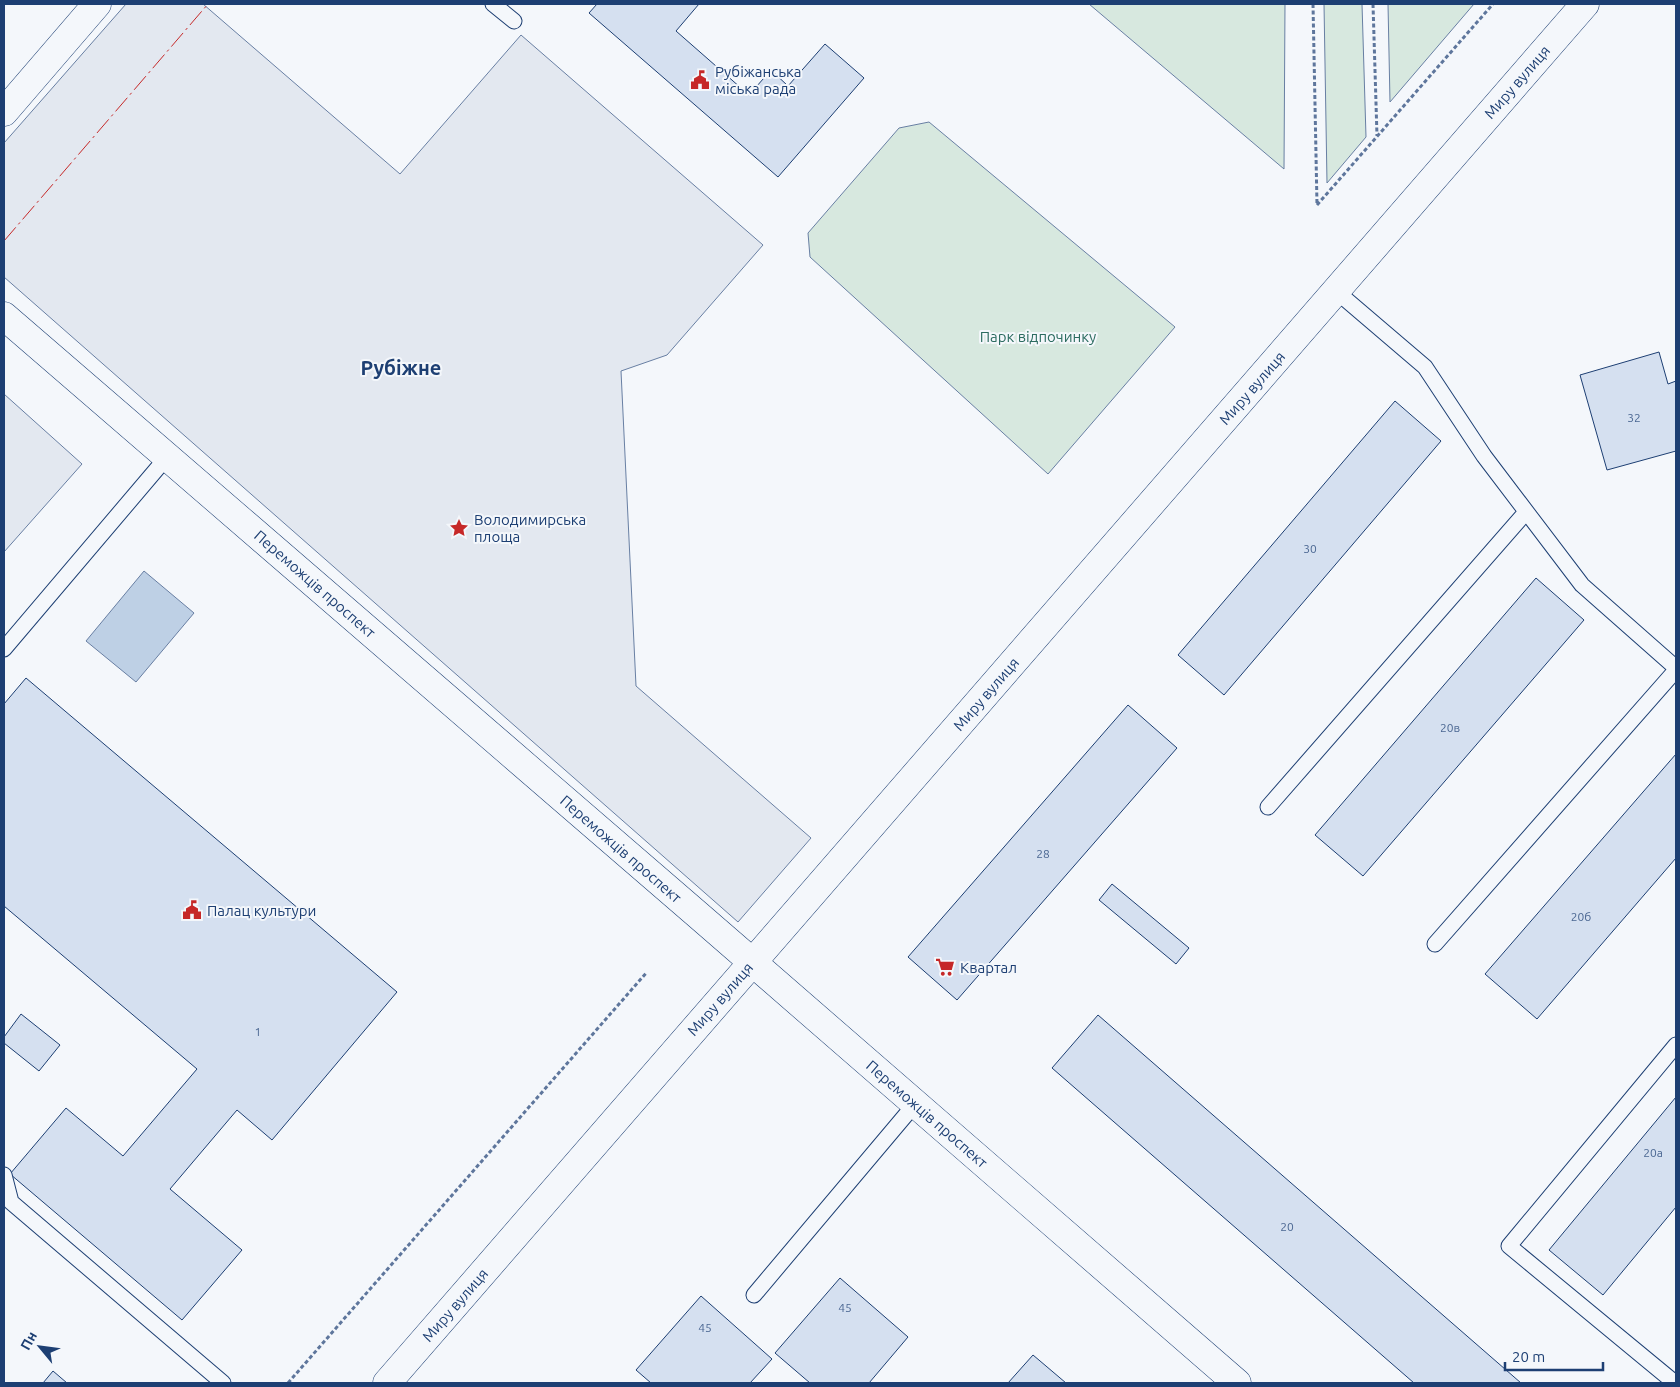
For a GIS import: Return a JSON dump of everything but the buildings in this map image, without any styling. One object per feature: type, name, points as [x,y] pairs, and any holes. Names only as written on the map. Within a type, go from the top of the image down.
[{"type":"street","points":[[4,112],[97,4]]},
{"type":"street","name":"Миру вулиця","points":[[386,1383],[1585,4]]},
{"type":"street","name":"Переможців проспект","points":[[4,316],[753,962],[1237,1383]]},
{"type":"lane","points":[[493,4],[514,21]]},
{"type":"lane","points":[[1336,291],[1425,367],[1484,456],[1582,585],[1676,669],[1435,944]]},
{"type":"lane","points":[[4,649],[167,457]]},
{"type":"lane","points":[[1268,808],[1526,512]]},
{"type":"lane","points":[[1675,1383],[1509,1246],[1676,1045]]},
{"type":"lane","points":[[754,1295],[915,1104]]},
{"type":"lane","points":[[4,1175],[12,1202],[223,1383]]},
{"type":"path","points":[[1312,4],[1317,205],[1492,4]]},
{"type":"path","points":[[1373,4],[1377,137]]},
{"type":"path","points":[[288,1383],[647,972]]},
{"type":"green space","points":[[1089,4],[1285,4],[1284,169]]},
{"type":"green space","points":[[1324,4],[1362,4],[1366,137],[1327,183]]},
{"type":"green space","points":[[1388,4],[1474,4],[1390,102]]},
{"type":"green space","name":"Парк відпочинку","points":[[929,122],[1175,327],[1048,474],[810,257],[808,233],[899,128]]},
{"type":"shaded area","name":"Володимирська площа","points":[[126,4],[203,4],[400,174],[521,35],[763,245],[667,355],[621,371],[636,686],[811,838],[738,922],[4,277],[4,143]]},
{"type":"shaded area","points":[[4,394],[82,464],[4,552]]},
{"type":"water","points":[[144,571],[194,613],[136,682],[86,641]]},
{"type":"power","points":[[4,241],[208,4]]},
{"type":"place","name":"Рубіжанська міська рада","points":[[700,80]]},
{"type":"place","name":"Володимирська площа","points":[[459,528]]},
{"type":"place","name":"Палац культури","points":[[192,910]]},
{"type":"place","name":"Квартал","points":[[945,967]]},
{"type":"district","name":"Рубіжне","points":[[401,367]]}]
